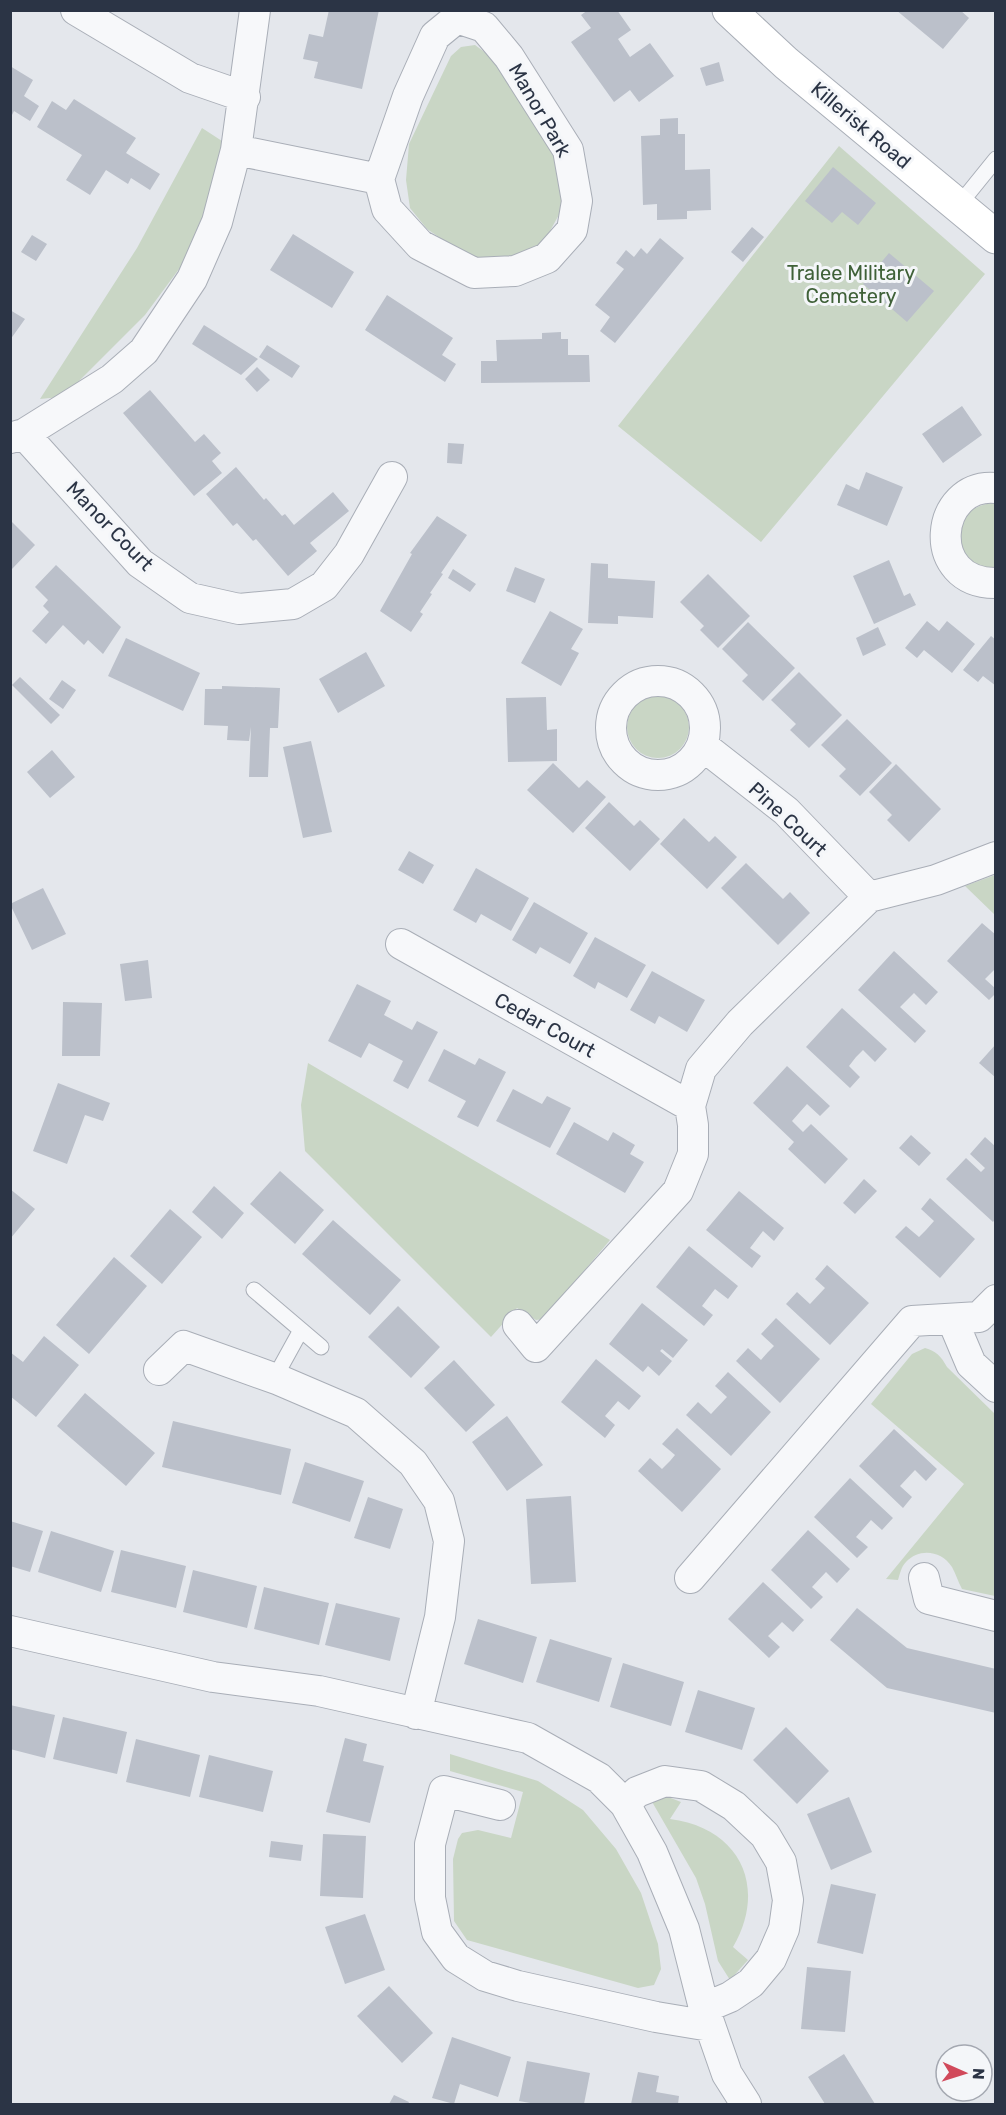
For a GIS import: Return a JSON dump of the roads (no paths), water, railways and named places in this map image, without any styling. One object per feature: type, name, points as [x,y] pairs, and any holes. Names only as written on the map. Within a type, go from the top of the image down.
[{"type":"main road","name":"Killerisk Road","points":[[729,10],[786,63],[996,237]]},
{"type":"street","points":[[76,10],[190,78],[244,97]]},
{"type":"street","points":[[17,436],[112,379],[144,351],[192,279],[217,222],[236,150],[255,10]]},
{"type":"street","name":"Manor Park","points":[[457,18],[484,27],[509,57],[568,150],[577,201],[572,230],[547,258],[515,271],[474,273],[420,245],[387,209],[380,179],[408,96],[435,36],[457,18]]},
{"type":"street","points":[[236,150],[380,179]]},
{"type":"street","name":"Manor Court","points":[[17,436],[140,563],[190,598],[239,609],[293,604],[324,586],[349,554],[392,477]]},
{"type":"street","points":[[996,488],[976,491],[958,502],[949,516],[945,534],[947,551],[954,565],[966,576],[985,583],[996,583]]},
{"type":"street","name":"Pine Court","points":[[703,746],[786,812],[869,897]]},
{"type":"street","points":[[519,1325],[536,1347],[678,1191],[693,1154],[693,1125],[690,1106],[700,1069],[740,1023],[869,897],[936,880],[996,857]]},
{"type":"street","name":"Cedar Court","points":[[401,944],[690,1106]]},
{"type":"street","points":[[690,1578],[912,1322],[979,1317],[996,1299]]},
{"type":"street","points":[[952,1318],[971,1364],[996,1387]]},
{"type":"street","points":[[159,1370],[184,1346],[274,1379],[356,1413],[413,1463],[439,1501],[449,1541],[440,1617],[416,1713]]},
{"type":"street","points":[[924,1578],[929,1599],[996,1616]]},
{"type":"street","points":[[10,1631],[213,1677],[319,1691],[528,1738],[599,1778],[625,1804],[652,1852],[684,1929],[707,2017],[727,2074],[746,2104]]},
{"type":"street","points":[[500,1804],[444,1791],[430,1844],[430,1898],[437,1932],[456,1958],[485,1976],[518,1986],[657,2017],[707,2017],[751,1983],[771,1959],[784,1929],[788,1900],[781,1862],[765,1835],[742,1813],[700,1786],[665,1781],[637,1791],[625,1804]]},
{"type":"lane","points":[[958,206],[996,159]]},
{"type":"lane","points":[[254,1290],[321,1347]]},
{"type":"lane","points":[[274,1379],[301,1330]]},
{"type":"park label","name":"Tralee Military Cemetery","points":[[851,284]]}]
